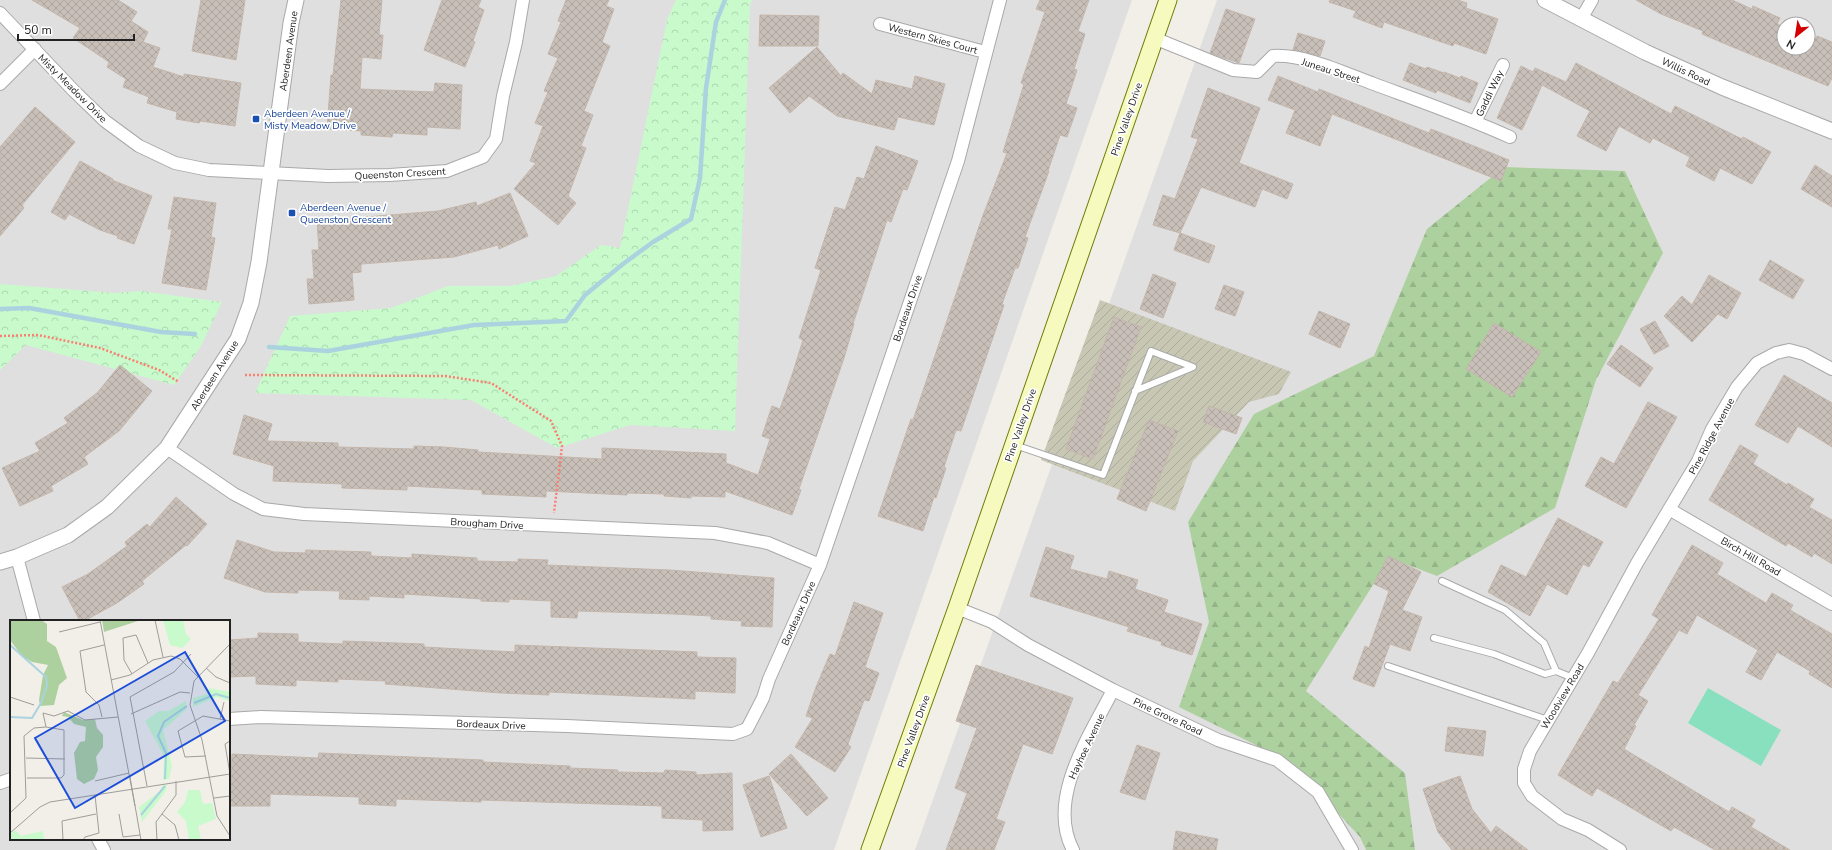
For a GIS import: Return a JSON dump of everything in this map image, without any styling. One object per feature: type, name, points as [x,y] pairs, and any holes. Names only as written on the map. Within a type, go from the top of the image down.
[{"type":"main road","name":"Pine Valley Drive","points":[[870,850],[957,608],[1168,0]]},
{"type":"street","name":"Aberdeen Avenue","points":[[0,562],[17,557],[68,536],[107,507],[166,448],[238,339],[251,303],[255,283],[291,23],[296,0]]},
{"type":"street","name":"Queenston Crescent","points":[[271,173],[328,176],[382,175],[447,171],[482,157],[496,139],[503,96],[516,42],[523,0]]},
{"type":"street","name":"Bordeaux Drive","points":[[230,719],[261,716],[567,726],[733,734],[747,729],[754,717],[769,679],[820,564],[958,161],[985,52],[1000,0]]},
{"type":"street","name":"Willis Road","points":[[1545,0],[1645,52],[1722,87],[1832,131]]},
{"type":"street","points":[[1581,19],[1592,0]]},
{"type":"street","name":"Misty Meadow Drive","points":[[0,12],[74,91],[105,121],[139,146],[175,163],[209,170],[271,173]]},
{"type":"street","name":"Western Skies Court","points":[[880,24],[985,52]]},
{"type":"street","name":"Juneau Street","points":[[1154,38],[1233,70],[1257,72],[1273,56],[1284,55],[1327,67],[1475,122],[1510,138]]},
{"type":"street","points":[[0,84],[35,49]]},
{"type":"street","name":"Gaddi Way","points":[[1475,122],[1503,65]]},
{"type":"street","name":"Pine Ridge Avenue","points":[[1670,509],[1698,461],[1712,429],[1737,387],[1757,363],[1776,353],[1789,350],[1804,354],[1832,369]]},
{"type":"street","name":"Brougham Drive","points":[[166,448],[234,494],[263,509],[304,514],[553,527],[715,533],[768,543],[820,564]]},
{"type":"street","name":"Birch Hill Road","points":[[1670,509],[1832,604]]},
{"type":"street","name":"Woodview Road","points":[[1620,850],[1588,830],[1562,819],[1532,796],[1524,783],[1524,769],[1530,751],[1573,678],[1637,563],[1670,509]]},
{"type":"street","points":[[17,557],[34,620]]},
{"type":"street","name":"Pine Grove Road","points":[[957,608],[992,622],[1028,645],[1113,690],[1218,740],[1277,760],[1318,792],[1352,850]]},
{"type":"street","name":"Hayhoe Avenue","points":[[1073,850],[1069,844],[1065,819],[1066,790],[1074,768],[1113,690]]},
{"type":"street","points":[[0,783],[10,779]]},
{"type":"street","points":[[99,840],[104,850]]},
{"type":"lane","points":[[1014,445],[1103,475],[1135,391],[1151,351],[1193,367],[1135,391]]},
{"type":"lane","points":[[1442,581],[1505,610],[1544,643],[1556,671]]},
{"type":"lane","points":[[1434,638],[1494,654],[1545,674],[1556,671],[1573,678]]},
{"type":"lane","points":[[1388,666],[1548,720]]},
{"type":"path","points":[[0,336],[38,335],[100,348],[159,370],[179,382]]},
{"type":"path","points":[[245,375],[445,376],[491,383],[551,421],[562,446],[553,527]]},
{"type":"shaded area","points":[[0,0],[1132,0],[834,850],[0,850]]},
{"type":"shaded area","points":[[1217,0],[1832,0],[1832,850],[915,850]]},
{"type":"shaded area","points":[[1100,300],[1291,372],[1279,394],[1249,402],[1193,461],[1175,511],[1041,460]]},
{"type":"green space","points":[[676,0],[753,0],[750,3],[735,431],[630,425],[557,448],[471,400],[255,393],[290,316],[391,308],[448,286],[510,286],[556,276],[601,245],[620,248],[667,20]]},
{"type":"green space","points":[[1504,167],[1625,171],[1663,253],[1596,380],[1555,508],[1437,576],[1390,558],[1306,691],[1405,773],[1415,850],[1366,850],[1360,837],[1292,763],[1179,707],[1209,622],[1188,522],[1254,414],[1374,356],[1427,229]]},
{"type":"green space","points":[[0,284],[115,293],[141,291],[222,302],[201,346],[174,385],[26,345],[0,370]]},
{"type":"green space","points":[[1708,688],[1781,730],[1761,766],[1688,723]]},
{"type":"building","points":[[32,0],[118,0],[137,12],[131,21],[148,32],[143,42],[160,48],[153,67],[184,77],[184,74],[241,83],[235,126],[200,121],[199,123],[176,119],[177,112],[147,103],[149,97],[123,87],[126,79],[107,67],[109,62],[73,38],[80,28]]},
{"type":"building","points":[[201,0],[245,0],[236,60],[192,51]]},
{"type":"building","points":[[341,0],[382,0],[379,35],[383,35],[381,59],[362,57],[360,89],[434,92],[435,83],[462,85],[460,129],[427,127],[427,135],[393,133],[392,137],[361,135],[361,131],[327,129],[331,75],[333,75]]},
{"type":"building","points":[[442,0],[481,0],[478,7],[484,10],[473,41],[475,42],[465,67],[424,50]]},
{"type":"building","points":[[566,0],[609,0],[606,6],[614,9],[602,42],[610,46],[584,111],[593,115],[581,146],[586,148],[568,196],[576,203],[558,225],[514,189],[536,163],[530,161],[543,126],[535,123],[548,92],[544,91],[558,58],[548,54],[561,22],[558,21]]},
{"type":"building","points":[[1040,0],[1089,0],[1078,31],[1085,34],[1074,69],[1077,70],[1066,104],[1077,108],[1067,137],[1060,135],[1049,171],[1025,237],[1028,238],[1018,268],[1015,268],[1002,304],[1004,305],[961,431],[956,430],[944,467],[946,468],[936,498],[934,497],[923,531],[878,516],[911,419],[913,420],[982,218],[1007,153],[1003,152],[1024,84],[1021,83],[1045,12],[1036,9]]},
{"type":"building","points":[[1330,0],[1458,0],[1467,3],[1466,8],[1498,19],[1486,54],[1454,43],[1453,46],[1384,22],[1382,28],[1353,17],[1356,11],[1329,2]]},
{"type":"building","points":[[1636,0],[1732,0],[1752,9],[1753,6],[1776,16],[1776,56],[1816,56],[1817,36],[1832,42],[1832,78],[1828,86],[1702,34],[1703,31],[1661,14]]},
{"type":"building","points":[[1226,9],[1255,19],[1239,63],[1210,53]]},
{"type":"building","points":[[760,15],[819,16],[818,46],[759,46]]},
{"type":"building","points":[[1298,33],[1325,41],[1320,56],[1293,50]]},
{"type":"building","points":[[817,47],[841,76],[843,73],[872,94],[876,80],[912,89],[915,76],[945,84],[934,125],[898,117],[894,130],[837,116],[809,96],[790,113],[769,88]]},
{"type":"building","points":[[1410,63],[1460,78],[1461,76],[1478,83],[1470,103],[1437,90],[1436,93],[1403,80]]},
{"type":"building","points":[[1576,63],[1671,114],[1675,106],[1742,139],[1743,137],[1771,152],[1752,184],[1720,168],[1714,181],[1686,166],[1690,157],[1653,138],[1650,143],[1619,126],[1606,151],[1577,136],[1590,111],[1542,85],[1522,130],[1497,118],[1521,66],[1533,72],[1535,68],[1566,82]]},
{"type":"building","points":[[1278,76],[1318,92],[1319,89],[1429,133],[1431,129],[1509,160],[1501,181],[1332,114],[1320,146],[1286,133],[1295,110],[1268,100]]},
{"type":"building","points":[[1208,88],[1260,108],[1239,163],[1293,184],[1287,199],[1262,189],[1255,207],[1201,187],[1180,233],[1153,225],[1163,195],[1175,199],[1198,139],[1191,137]]},
{"type":"building","points":[[35,107],[75,142],[22,205],[24,208],[0,236],[0,147]]},
{"type":"building","points":[[876,146],[918,161],[907,190],[903,189],[891,222],[887,220],[853,324],[844,358],[799,489],[801,490],[792,515],[725,491],[725,497],[691,496],[691,498],[664,496],[664,494],[627,493],[627,495],[546,491],[546,497],[482,494],[482,490],[407,486],[407,490],[342,488],[342,484],[273,481],[274,466],[233,454],[244,415],[272,424],[267,441],[338,443],[338,447],[414,449],[414,446],[444,447],[478,450],[478,452],[602,459],[602,448],[726,454],[726,463],[758,475],[770,439],[762,436],[772,406],[780,409],[793,372],[803,340],[799,338],[821,270],[815,268],[835,207],[845,210],[857,177],[864,179]]},
{"type":"building","points":[[80,161],[113,179],[112,180],[152,196],[134,244],[117,238],[118,236],[100,230],[69,214],[65,220],[51,212]]},
{"type":"building","points":[[1815,165],[1832,176],[1832,207],[1801,189]]},
{"type":"building","points":[[510,193],[528,236],[499,249],[498,245],[454,257],[361,264],[361,272],[352,273],[354,300],[309,304],[307,279],[314,279],[312,250],[319,250],[317,221],[438,211],[476,202],[477,206]]},
{"type":"building","points":[[174,197],[216,203],[211,237],[215,238],[206,290],[162,283],[172,229],[168,229]]},
{"type":"building","points":[[1180,233],[1215,246],[1209,263],[1174,250]]},
{"type":"building","points":[[1770,260],[1804,280],[1793,299],[1759,280]]},
{"type":"building","points":[[1153,274],[1176,283],[1163,318],[1140,309]]},
{"type":"building","points":[[1709,275],[1741,293],[1727,319],[1718,314],[1692,342],[1664,316],[1682,296],[1692,305]]},
{"type":"building","points":[[1224,285],[1244,292],[1235,316],[1215,309]]},
{"type":"building","points":[[1319,311],[1350,324],[1340,348],[1309,334]]},
{"type":"building","points":[[1114,317],[1141,327],[1093,459],[1066,449]]},
{"type":"building","points":[[1655,321],[1669,346],[1654,354],[1640,329]]},
{"type":"building","points":[[1494,323],[1541,352],[1512,397],[1466,369]]},
{"type":"building","points":[[1621,345],[1653,368],[1640,387],[1607,364]]},
{"type":"building","points":[[120,365],[152,391],[119,431],[84,457],[88,464],[51,486],[53,491],[20,506],[2,468],[40,451],[35,443],[68,423],[64,418],[97,393]]},
{"type":"building","points":[[1784,375],[1832,403],[1832,447],[1798,426],[1788,443],[1755,425]]},
{"type":"building","points":[[1648,402],[1677,417],[1626,508],[1585,486],[1601,457],[1614,464]]},
{"type":"building","points":[[1209,406],[1242,418],[1236,434],[1203,422]]},
{"type":"building","points":[[1149,420],[1178,431],[1146,511],[1117,499]]},
{"type":"building","points":[[1740,445],[1758,455],[1753,464],[1787,485],[1788,483],[1814,499],[1809,507],[1832,520],[1832,564],[1814,553],[1812,557],[1788,543],[1786,546],[1709,500]]},
{"type":"building","points":[[176,497],[207,524],[187,546],[186,545],[142,581],[144,584],[117,603],[86,620],[79,620],[62,587],[88,574],[127,546],[125,542],[147,524],[150,527]]},
{"type":"building","points":[[1558,518],[1603,542],[1589,567],[1583,564],[1567,595],[1547,584],[1530,616],[1488,592],[1501,565],[1526,577]]},
{"type":"building","points":[[237,540],[274,552],[305,553],[306,550],[371,552],[371,556],[412,558],[412,554],[477,558],[477,561],[518,562],[518,559],[548,560],[547,565],[670,570],[774,578],[772,627],[741,626],[742,621],[711,619],[711,616],[674,614],[578,611],[577,618],[551,617],[551,601],[509,599],[509,602],[481,601],[481,599],[404,594],[404,598],[369,596],[369,600],[339,599],[340,591],[298,590],[298,593],[265,592],[224,578]]},
{"type":"building","points":[[1692,545],[1723,563],[1717,574],[1766,603],[1772,593],[1793,605],[1790,610],[1832,634],[1832,688],[1809,674],[1810,671],[1777,652],[1761,680],[1746,672],[1758,650],[1697,615],[1687,634],[1679,630],[1638,695],[1648,701],[1634,725],[1636,726],[1624,749],[1729,812],[1732,807],[1755,820],[1751,827],[1790,850],[1715,850],[1674,827],[1671,831],[1597,788],[1592,796],[1558,775],[1613,681],[1618,683],[1659,619],[1652,615]]},
{"type":"building","points":[[1046,547],[1074,556],[1070,569],[1107,579],[1109,571],[1138,580],[1135,589],[1168,600],[1164,612],[1202,624],[1192,655],[1161,645],[1162,642],[1127,631],[1129,627],[1030,596]]},
{"type":"building","points":[[1388,556],[1421,572],[1402,610],[1422,617],[1410,651],[1390,644],[1374,687],[1353,679],[1365,646],[1369,648],[1389,591],[1374,584]]},
{"type":"building","points":[[854,602],[883,613],[865,667],[879,673],[869,701],[864,700],[848,744],[851,747],[835,772],[795,747],[813,718],[806,716],[816,687],[830,654],[835,656]]},
{"type":"building","points":[[258,633],[298,634],[298,642],[343,644],[343,641],[424,644],[424,647],[515,652],[515,645],[697,652],[697,657],[736,658],[735,693],[695,691],[695,699],[549,692],[549,695],[501,693],[385,684],[386,681],[338,679],[338,682],[296,680],[296,686],[256,684],[256,676],[230,677],[230,640],[258,638]]},
{"type":"building","points":[[976,665],[1073,698],[1052,754],[1023,744],[996,819],[1005,822],[994,850],[946,850],[967,793],[955,788],[977,728],[956,721]]},
{"type":"building","points":[[1448,727],[1486,731],[1483,756],[1445,751]]},
{"type":"building","points":[[1137,745],[1160,753],[1145,800],[1120,792]]},
{"type":"building","points":[[319,753],[483,760],[483,762],[618,770],[617,772],[664,773],[665,770],[696,772],[696,775],[732,773],[733,830],[703,831],[703,820],[662,818],[662,806],[481,800],[481,802],[396,799],[396,806],[359,804],[359,797],[270,794],[270,806],[230,806],[232,754],[318,758]]},
{"type":"building","points":[[791,754],[828,798],[807,816],[769,774]]},
{"type":"building","points":[[769,776],[787,828],[761,837],[743,785]]},
{"type":"building","points":[[1460,776],[1472,809],[1491,833],[1496,826],[1528,850],[1452,850],[1438,832],[1423,789]]},
{"type":"building","points":[[1176,831],[1218,839],[1216,850],[1173,850]]},
{"type":"waterway","points":[[269,347],[328,351],[474,325],[566,321],[585,295],[653,242],[691,219],[700,178],[706,88],[716,22],[725,0]]},
{"type":"waterway","points":[[0,309],[29,308],[161,332],[195,334]]},
{"type":"place","name":"Aberdeen Avenue / Misty Meadow Drive","points":[[256,119]]},
{"type":"place","name":"Aberdeen Avenue / Queenston Crescent","points":[[292,213]]}]
